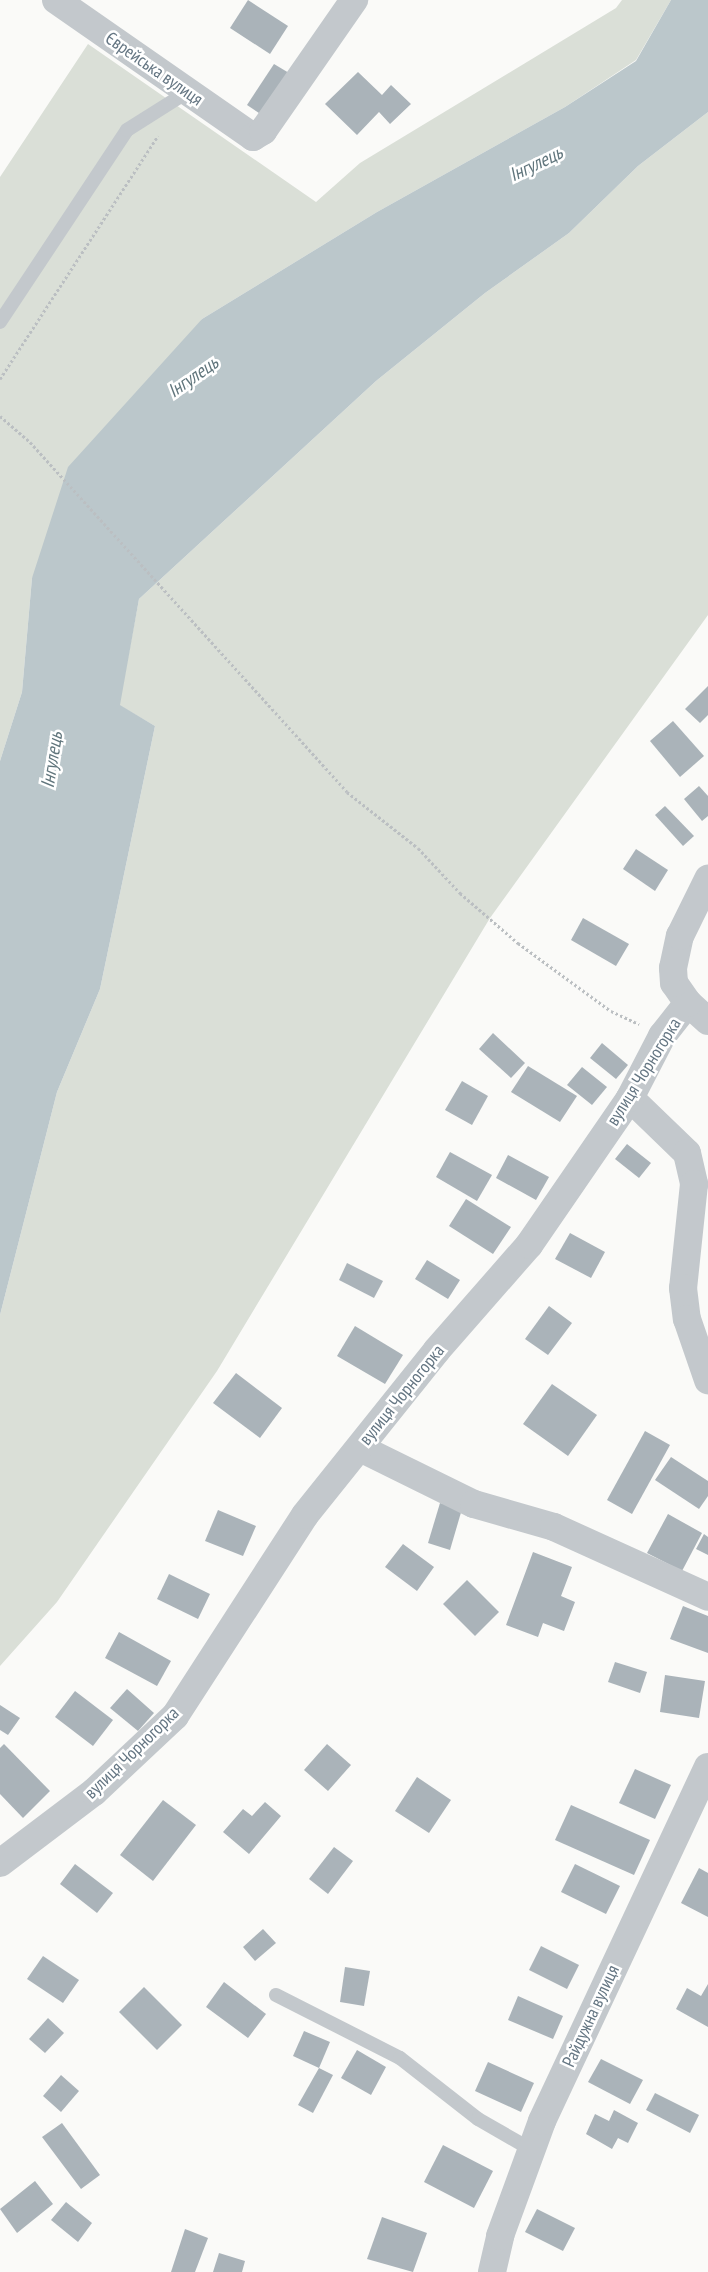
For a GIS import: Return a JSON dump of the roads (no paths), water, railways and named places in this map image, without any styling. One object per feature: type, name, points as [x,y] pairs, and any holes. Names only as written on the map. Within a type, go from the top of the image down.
[{"type":"street","name":"Єврейська вулиця","points":[[56,0],[253,137],[263,131],[354,0]]},
{"type":"street","name":"вулиця Чорногорка","points":[[0,1863],[94,1792],[175,1716],[277,1554],[360,1448],[529,1244],[630,1098],[662,1036],[688,1003],[674,983],[673,968],[680,936],[708,879]]},
{"type":"street","points":[[688,1003],[708,1021]]},
{"type":"street","points":[[630,1098],[687,1153],[694,1184],[683,1288],[687,1318],[708,1380]]},
{"type":"street","points":[[360,1448],[474,1504],[554,1527],[708,1597]]},
{"type":"street","name":"Райдужна вулиця","points":[[492,2272],[532,2150],[708,1767]]},
{"type":"lane","points":[[0,322],[127,130],[187,92]]},
{"type":"lane","points":[[276,1995],[400,2058],[478,2119],[532,2150]]},
{"type":"water","name":"Інгулець","points":[[671,0],[708,0],[708,112],[638,166],[569,233],[485,293],[376,381],[139,599],[120,705],[155,726],[100,989],[57,1092],[0,1315],[0,761],[22,692],[32,578],[68,467],[202,319],[377,212],[565,107],[636,61]]}]
